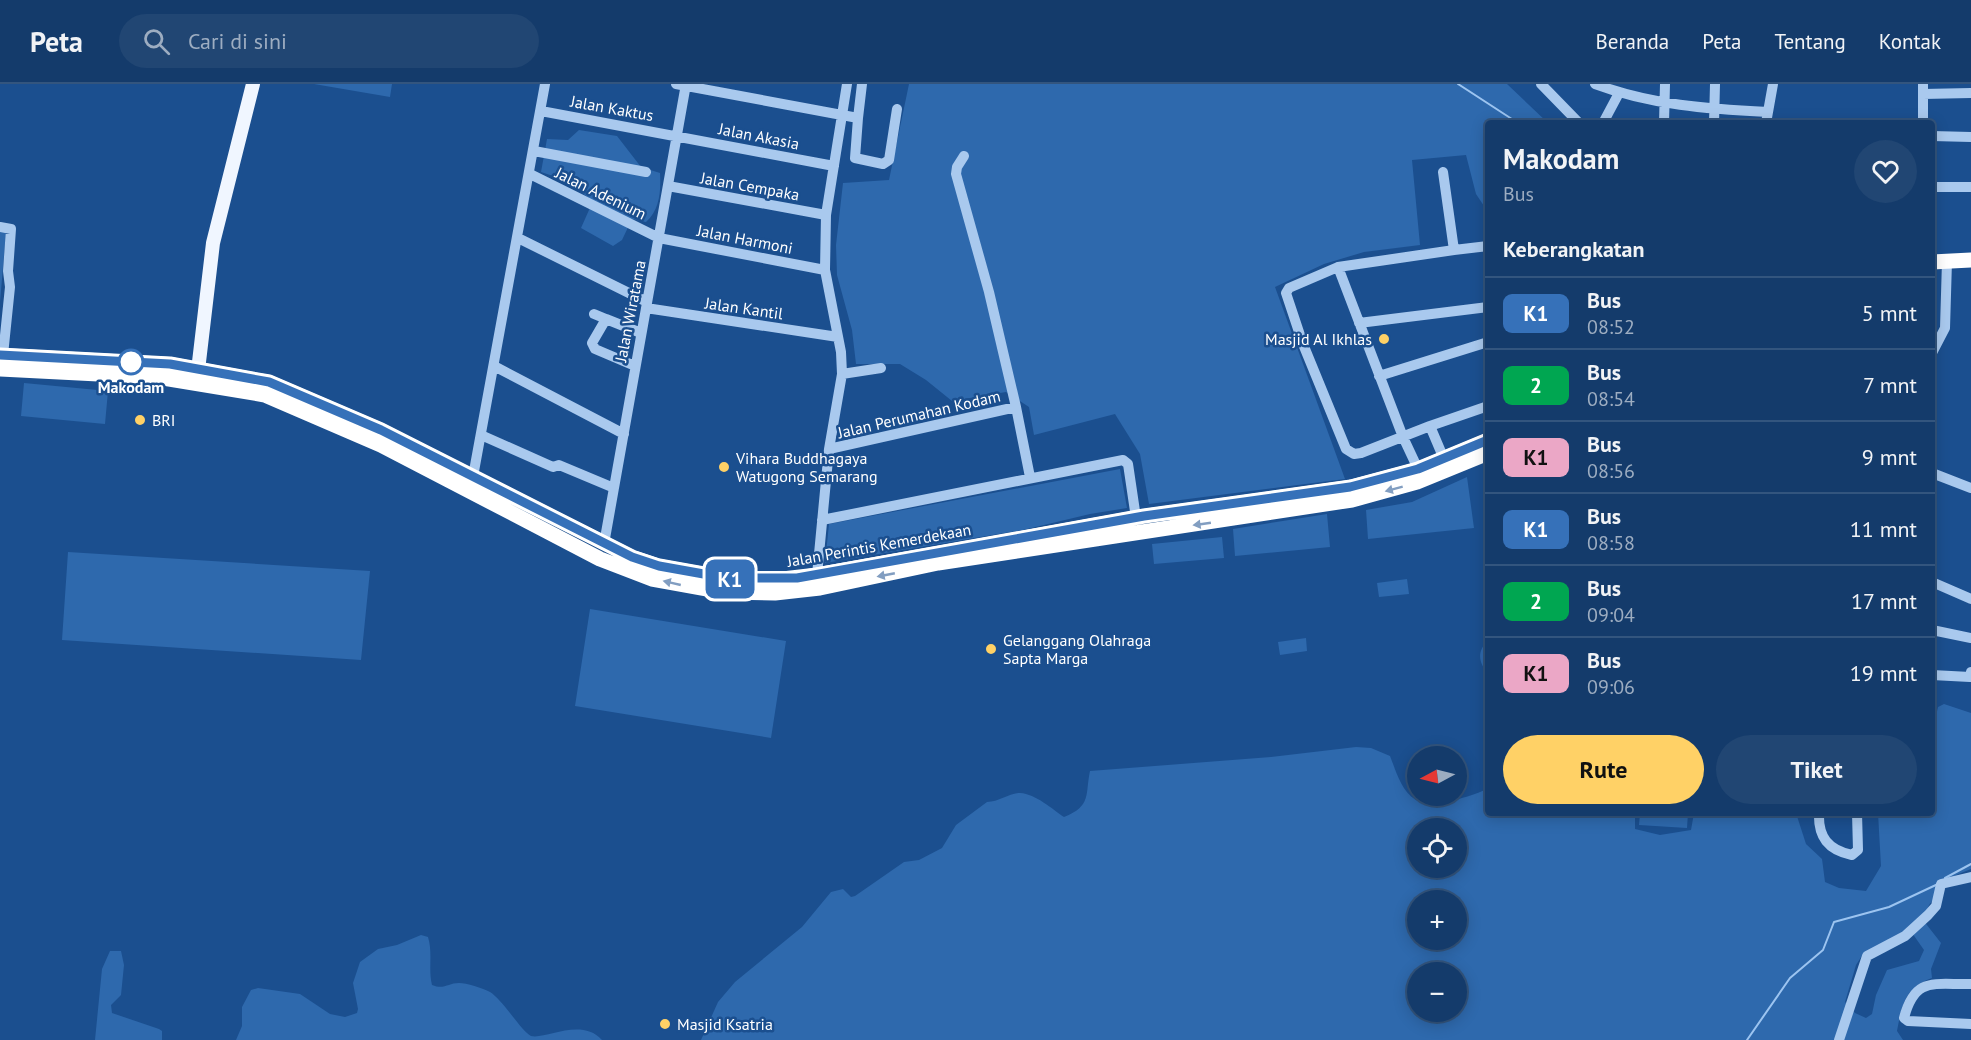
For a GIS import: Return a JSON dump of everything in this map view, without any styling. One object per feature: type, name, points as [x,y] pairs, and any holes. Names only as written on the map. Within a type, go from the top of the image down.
[{"type":"highway","points":[[1935,252],[1971,250]]},
{"type":"highway","points":[[1940,262],[1971,260]]},
{"type":"highway","name":"Jalan Perintis Kemerdekaan","points":[[1,360],[269,382],[381,430],[600,559],[628,571],[663,581],[724,592],[799,591],[1136,518],[1326,491],[1485,454]]},
{"type":"highway","name":"Jalan Perintis Kemerdekaan","points":[[472,484],[604,544],[659,566],[726,578],[774,580],[1344,502],[1417,482],[1485,442]]},
{"type":"main road","points":[[198,375],[213,243],[254,84]]},
{"type":"street","points":[[472,484],[545,84]]},
{"type":"street","name":"Jalan Perumahan Kodam","points":[[818,575],[829,449],[842,374],[838,337],[825,270],[826,215],[847,84]]},
{"type":"street","points":[[862,84],[855,158],[882,164],[889,160],[897,109]]},
{"type":"street","points":[[1541,84],[1576,120]]},
{"type":"street","points":[[1595,84],[1664,104],[1767,118],[1773,84]]},
{"type":"street","points":[[1664,120],[1665,84]]},
{"type":"street","points":[[1714,120],[1715,84]]},
{"type":"street","points":[[683,85],[858,118]]},
{"type":"street","name":"Jalan Wiratama","points":[[604,544],[677,135],[683,85]]},
{"type":"street","points":[[1604,120],[1615,89]]},
{"type":"street","points":[[1923,120],[1923,89],[1971,93]]},
{"type":"street","name":"Jalan Kaktus","points":[[541,111],[677,135]]},
{"type":"street","name":"Jalan Akasia","points":[[677,135],[834,166]]},
{"type":"street","points":[[1935,136],[1971,137]]},
{"type":"street","points":[[534,151],[646,172]]},
{"type":"street","points":[[964,156],[957,167],[956,174],[1016,407]]},
{"type":"street","points":[[1443,172],[1454,250]]},
{"type":"street","name":"Jalan Adenium","points":[[530,174],[659,238]]},
{"type":"street","name":"Jalan Cempaka","points":[[668,186],[826,215]]},
{"type":"street","points":[[1935,187],[1971,187]]},
{"type":"street","points":[[0,227],[11,229],[8,271],[10,287],[1,360]]},
{"type":"street","name":"Jalan Kantil","points":[[518,238],[647,305],[838,337]]},
{"type":"street","name":"Jalan Harmoni","points":[[659,238],[825,270]]},
{"type":"street","points":[[1485,246],[1338,267],[1289,288],[1286,293],[1303,344],[1346,449],[1354,454],[1485,407]]},
{"type":"street","points":[[1935,347],[1945,328],[1940,262]]},
{"type":"street","points":[[1338,267],[1403,437],[1418,469]]},
{"type":"street","points":[[1359,323],[1485,306]]},
{"type":"street","points":[[594,314],[641,333]]},
{"type":"street","points":[[606,319],[592,346],[635,366]]},
{"type":"street","points":[[1379,376],[1485,343]]},
{"type":"street","points":[[494,366],[624,434]]},
{"type":"street","points":[[842,374],[881,368]]},
{"type":"street","name":"Jalan Perumahan Kodam","points":[[829,449],[1016,407],[1030,477]]},
{"type":"street","points":[[1430,426],[1446,464]]},
{"type":"street","points":[[481,435],[553,467],[559,465],[614,488]]},
{"type":"street","points":[[822,520],[1123,460],[1128,464],[1136,518]]},
{"type":"street","points":[[1935,474],[1971,488]]},
{"type":"street","points":[[1935,583],[1971,599]]},
{"type":"street","points":[[1935,631],[1971,638]]},
{"type":"street","points":[[1935,675],[1962,679],[1970,677],[1971,672]]},
{"type":"street","points":[[1819,816],[1818,828],[1822,838],[1838,851],[1852,855],[1858,850],[1857,816]]},
{"type":"street","points":[[1839,1040],[1867,956],[1905,936],[1928,915],[1936,906],[1941,884],[1971,877]]},
{"type":"street","points":[[1971,984],[1926,985],[1909,998],[1904,1018],[1908,1021],[1971,1024]]},
{"type":"shaded area","points":[[314,84],[392,84],[390,97]]},
{"type":"shaded area","points":[[909,84],[1507,84],[1545,120],[1485,120],[1485,208],[1476,194],[1466,155],[1412,160],[1420,245],[1364,252],[1324,264],[1275,287],[1345,479],[1149,504],[1140,454],[1115,414],[1034,435],[1029,407],[1006,392],[952,401],[926,380],[900,364],[856,364],[852,330],[837,275],[836,245],[843,183],[889,180]]},
{"type":"shaded area","points":[[579,130],[617,136],[641,167],[660,173],[660,193],[651,217],[646,222],[632,219],[622,240],[613,246],[581,228],[593,201],[565,180],[541,172],[547,139],[568,140]]},
{"type":"shaded area","points":[[0,231],[6,232],[0,302]]},
{"type":"shaded area","points":[[24,383],[108,391],[105,424],[21,416]]},
{"type":"shaded area","points":[[1120,469],[1127,508],[1023,530],[825,563],[829,524]]},
{"type":"shaded area","points":[[1467,477],[1474,528],[1368,539],[1366,510],[1412,502]]},
{"type":"shaded area","points":[[1327,514],[1330,547],[1235,556],[1233,529]]},
{"type":"shaded area","points":[[1222,537],[1224,558],[1154,564],[1152,544]]},
{"type":"shaded area","points":[[68,552],[370,571],[361,660],[62,640]]},
{"type":"shaded area","points":[[1407,579],[1409,594],[1379,597],[1377,583]]},
{"type":"shaded area","points":[[590,609],[786,641],[771,738],[575,706]]},
{"type":"shaded area","points":[[1306,638],[1307,651],[1280,655],[1278,642]]},
{"type":"shaded area","points":[[1485,644],[1485,669],[1480,657]]},
{"type":"shaded area","points":[[1944,704],[1971,713],[1971,869],[1951,877],[1929,905],[1923,920],[1941,943],[1931,969],[1932,978],[1910,992],[1903,1005],[1897,1031],[1903,1040],[701,1040],[718,1002],[735,982],[802,927],[831,892],[843,889],[851,897],[855,896],[904,862],[919,860],[942,848],[956,825],[987,802],[1020,793],[1044,802],[1064,817],[1073,813],[1086,798],[1090,771],[1271,757],[1356,747],[1371,748],[1390,756],[1407,792],[1407,806],[1467,806],[1467,796],[1485,789],[1485,816],[1635,816],[1635,829],[1660,835],[1691,830],[1693,816],[1797,816],[1806,844],[1822,859],[1825,882],[1839,888],[1866,891],[1881,866],[1878,816],[1935,816],[1935,720],[1938,707]],"holes":[[[1910,930],[1924,950],[1919,961],[1887,970],[1876,995],[1872,1014],[1866,1018],[1855,1013],[1845,1002],[1856,965],[1863,954]]]},
{"type":"shaded area","points":[[1640,816],[1688,816],[1687,828],[1639,825]]},
{"type":"shaded area","points":[[421,935],[428,937],[432,985],[443,987],[462,983],[490,992],[531,1036],[584,1030],[602,1040],[236,1040],[242,1026],[242,1007],[251,990],[258,988],[300,994],[330,1014],[345,1017],[357,1013],[353,983],[360,962],[378,949],[397,945]]},
{"type":"shaded area","points":[[110,951],[121,951],[124,965],[121,995],[111,1005],[112,1013],[159,1029],[162,1031],[162,1040],[95,1040],[102,969]]},
{"type":"waterway","points":[[1458,84],[1513,120]]},
{"type":"waterway","points":[[1945,878],[1971,864]]},
{"type":"waterway","points":[[1747,1040],[1790,978],[1823,950],[1834,922],[1889,907],[1938,884]]},
{"type":"bus line","name":"K1","points":[[0,355],[170,364],[269,382],[381,430],[507,496],[632,557],[659,566],[748,580],[774,580],[818,575],[1144,516],[1350,487],[1410,472],[1485,441]]},
{"type":"place","name":"Masjid Al Ikhlas","points":[[1384,339]]},
{"type":"place","name":"Makodam","points":[[131,362]]},
{"type":"place","name":"BRI","points":[[140,420]]},
{"type":"place","name":"Vihara Buddhagaya Watugong Semarang","points":[[724,467]]},
{"type":"place","name":"Gelanggang Olahraga Sapta Marga","points":[[991,649]]},
{"type":"place","name":"Masjid Ksatria","points":[[665,1024]]}]
